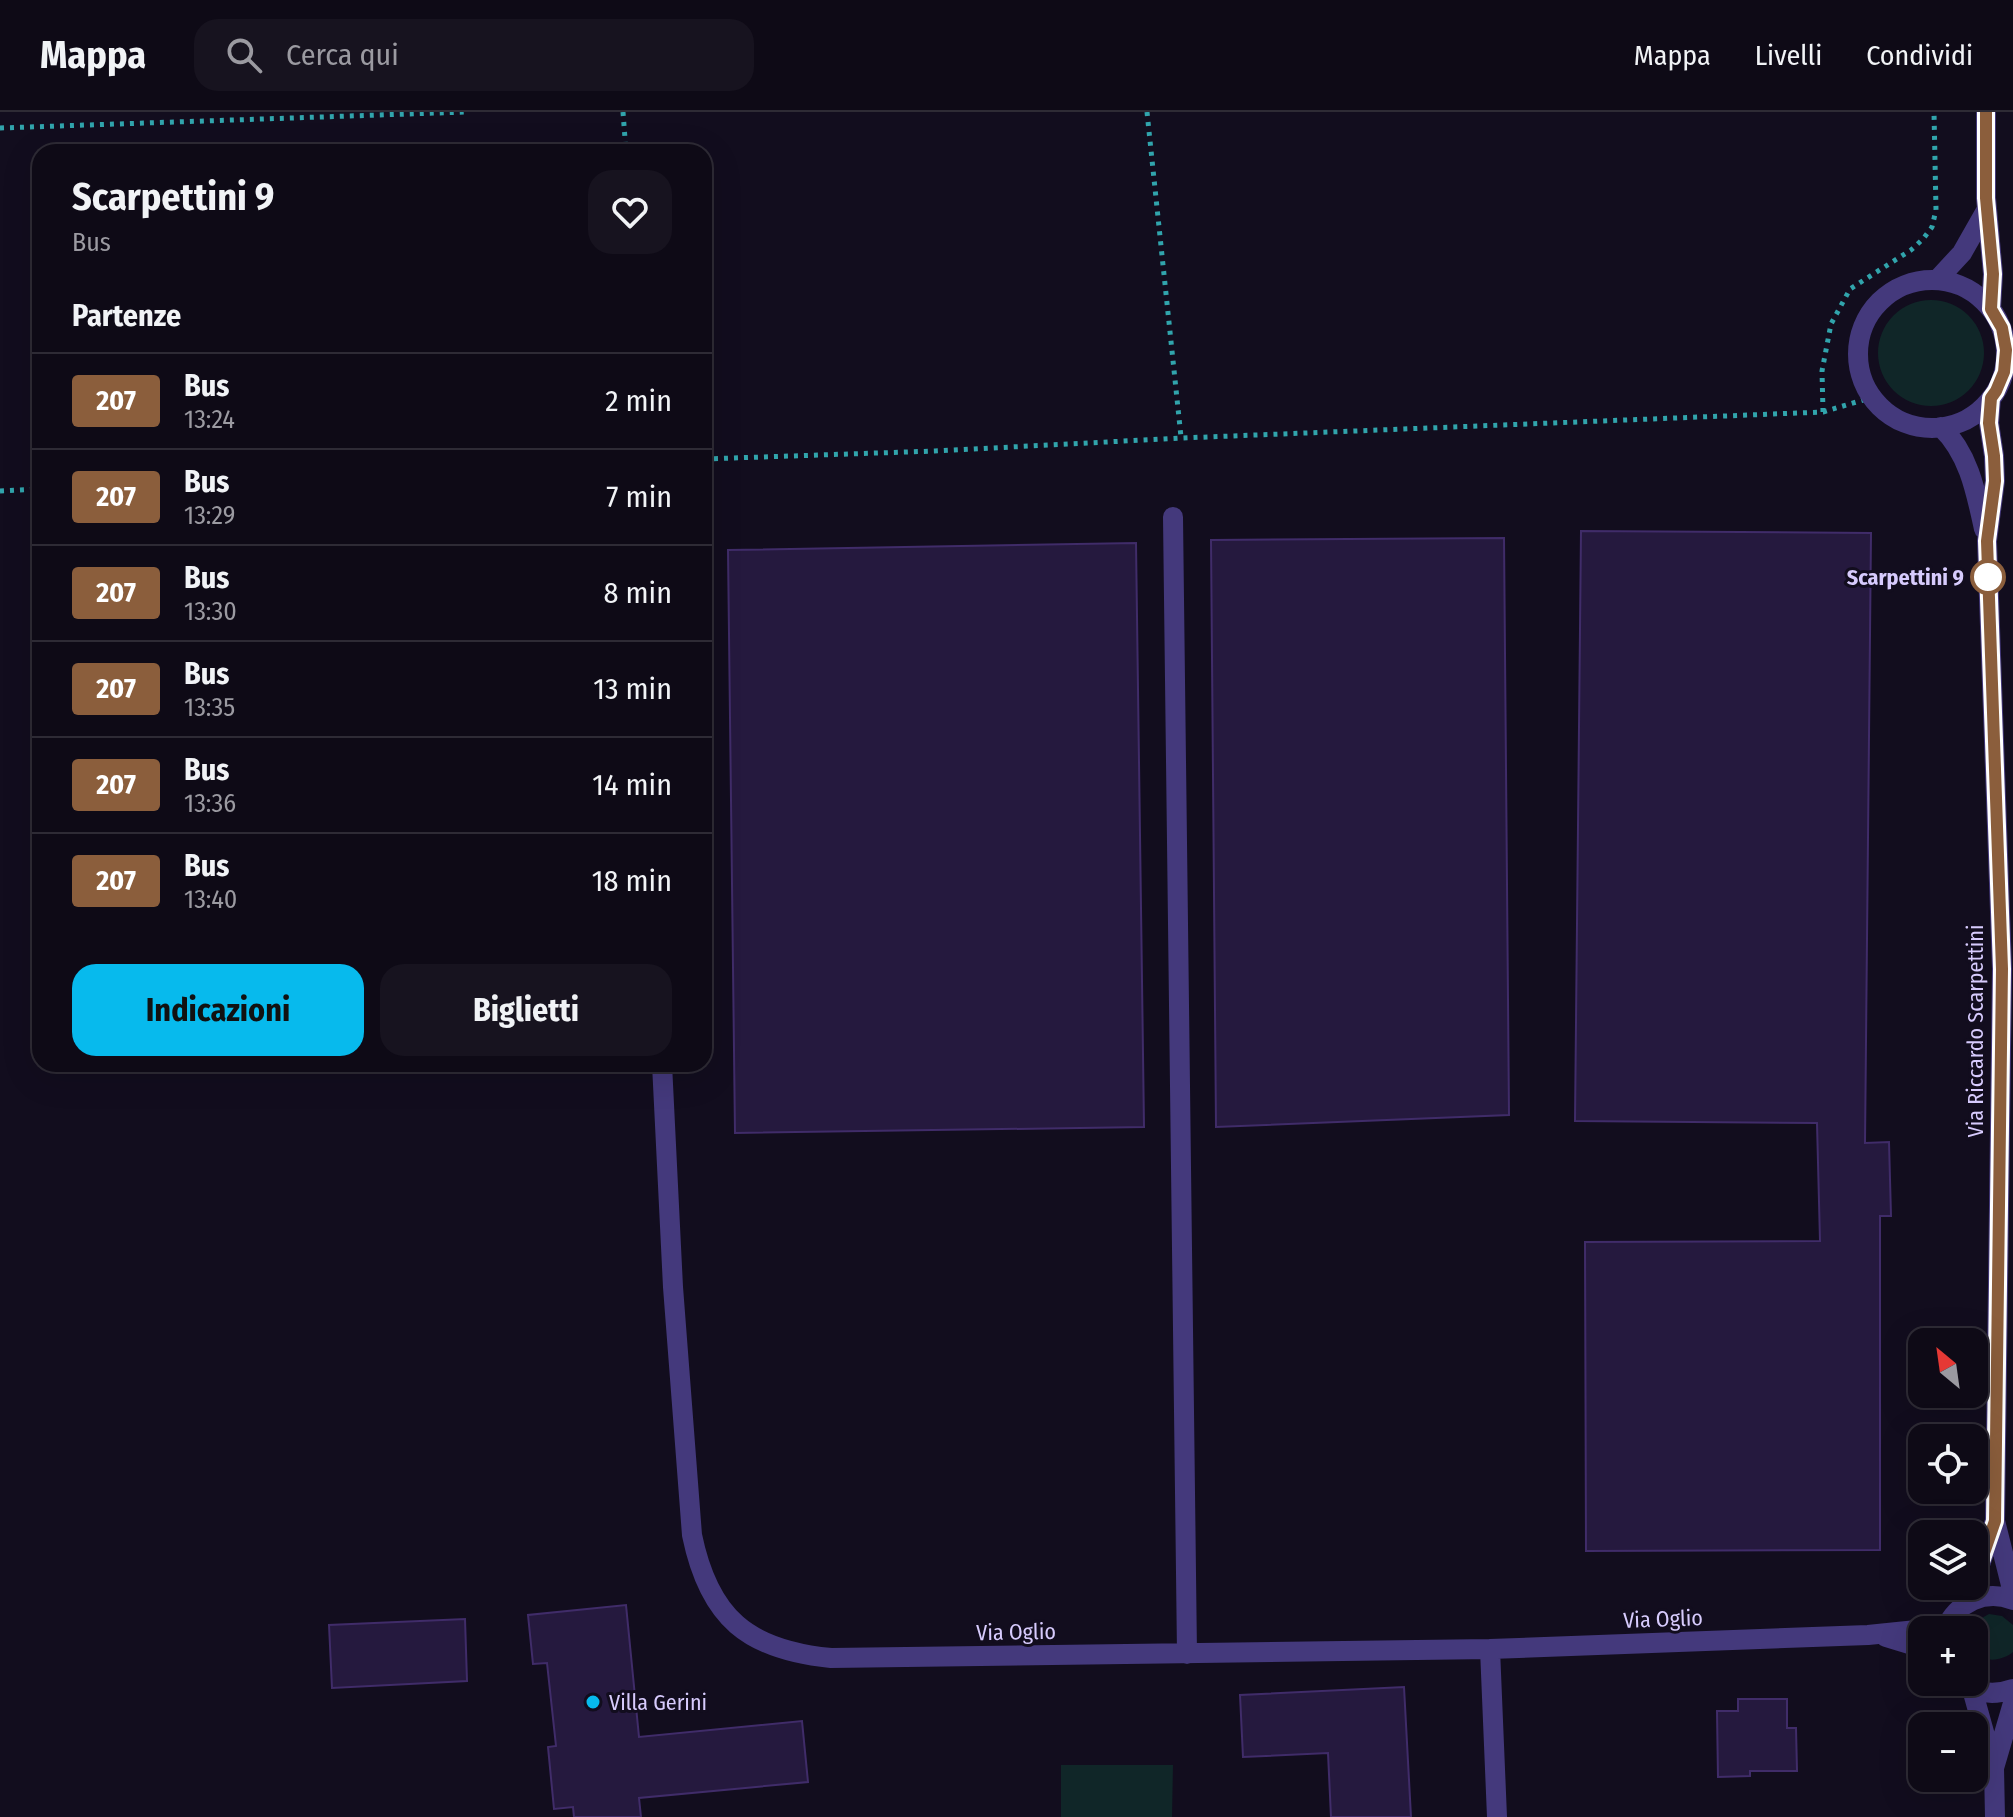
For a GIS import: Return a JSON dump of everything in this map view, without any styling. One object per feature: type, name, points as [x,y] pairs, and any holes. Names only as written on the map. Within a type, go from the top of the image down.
[{"type":"street","points":[[1986,112],[1987,209],[1993,274],[1991,309]]},
{"type":"street","points":[[1937,280],[1962,253],[1987,209]]},
{"type":"street","points":[[1937,280],[1967,289],[1991,309],[2009,341],[2006,361],[2001,386],[1974,415],[1952,425],[1928,427],[1891,415],[1873,397],[1862,375],[1859,350],[1871,313],[1879,303],[1911,283],[1937,280]]},
{"type":"street","name":"Via Riccardo Scarpettini","points":[[2001,386],[1989,423],[1995,481],[1987,541],[2002,969],[1995,1521],[2013,1593]]},
{"type":"street","name":"Via Riccardo Scarpettini","points":[[1941,427],[1952,438],[1968,467],[1987,541]]},
{"type":"street","points":[[1173,517],[1187,1654]]},
{"type":"street","name":"Via Oglio","points":[[662,1072],[673,1287],[689,1506],[697,1560],[719,1608],[735,1624],[783,1650],[831,1658],[1490,1649],[1908,1631]]},
{"type":"street","name":"Via Riccardo Scarpettini","points":[[1988,1541],[1995,1521]]},
{"type":"street","points":[[1988,1595],[2013,1600]]},
{"type":"street","name":"Via Oglio","points":[[1878,1634],[1908,1644]]},
{"type":"street","points":[[1490,1649],[1497,1817]]},
{"type":"street","points":[[1988,1693],[2013,1689]]},
{"type":"street","points":[[1969,1696],[1994,1768]]},
{"type":"street","points":[[1995,1817],[1994,1768],[2013,1703]]},
{"type":"path","points":[[0,128],[466,112]]},
{"type":"path","points":[[623,112],[625,144]]},
{"type":"path","points":[[1147,112],[1182,438]]},
{"type":"path","points":[[1823,412],[1822,371],[1831,324],[1850,289],[1911,250],[1932,227],[1936,210],[1934,112]]},
{"type":"path","points":[[712,459],[1823,412],[1873,397]]},
{"type":"path","points":[[0,491],[32,489]]},
{"type":"green space","points":[[1931,300],[1951,304],[1969,315],[1980,333],[1984,353],[1980,373],[1969,391],[1951,402],[1931,406],[1911,402],[1893,391],[1882,373],[1878,353],[1882,333],[1893,315],[1911,304]]},
{"type":"green space","points":[[1989,1614],[2002,1616],[2013,1625],[2013,1652],[2005,1657],[1988,1659],[1988,1616],[1986,1616]]},
{"type":"green space","points":[[1061,1765],[1173,1765],[1172,1817],[1061,1817]]},
{"type":"building","points":[[1581,531],[1871,533],[1865,1143],[1889,1142],[1891,1216],[1880,1216],[1880,1550],[1586,1551],[1585,1242],[1820,1241],[1817,1123],[1575,1121]]},
{"type":"building","points":[[1504,538],[1509,1115],[1216,1127],[1211,540]]},
{"type":"building","points":[[1136,543],[1144,1127],[735,1133],[728,550]]},
{"type":"building","name":"Villa Gerini","points":[[626,1605],[639,1737],[802,1721],[808,1782],[639,1798],[641,1817],[574,1817],[573,1807],[554,1809],[548,1747],[556,1746],[547,1663],[533,1664],[528,1615]]},
{"type":"building","points":[[465,1619],[467,1681],[332,1688],[329,1625]]},
{"type":"building","points":[[1404,1687],[1411,1817],[1331,1817],[1328,1753],[1243,1757],[1240,1695]]},
{"type":"building","points":[[1738,1699],[1787,1699],[1787,1728],[1796,1728],[1797,1771],[1750,1771],[1750,1776],[1718,1777],[1717,1711],[1738,1711]]},
{"type":"bus line","name":"207","points":[[1986,112],[1986,198],[1993,274],[1991,309],[2002,328],[2006,350],[2004,372],[1991,398],[1989,423],[1995,481],[1987,541],[2002,969],[1995,1521],[1988,1541]]},
{"type":"place","name":"Scarpettini 9","points":[[1988,577]]},
{"type":"place","name":"Villa Gerini","points":[[593,1702]]}]
